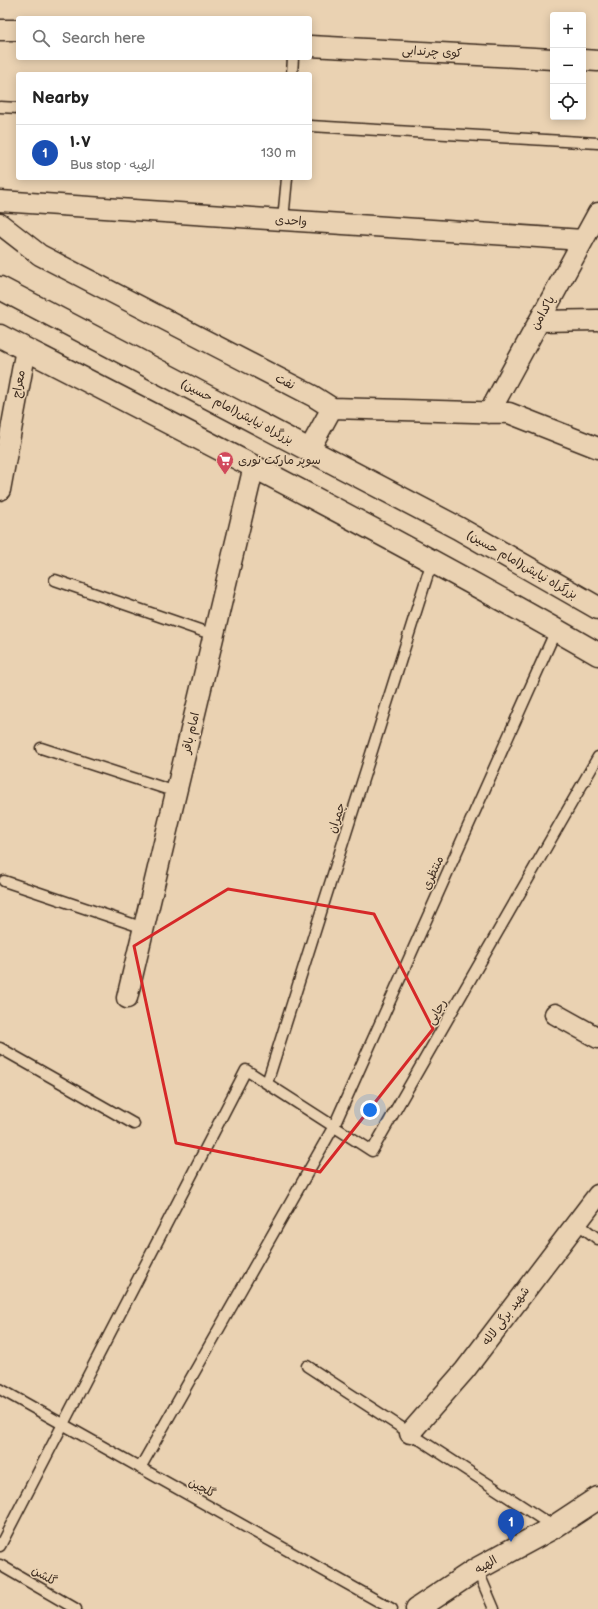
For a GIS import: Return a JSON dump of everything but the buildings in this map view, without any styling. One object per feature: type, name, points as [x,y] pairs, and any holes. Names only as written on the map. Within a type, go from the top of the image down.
[{"type":"main road","name":"بزرگراه نیایش(امام حسین)","points":[[0,288],[458,528],[598,608]]},
{"type":"main road","points":[[0,336],[338,510],[598,654]]},
{"type":"main road","name":"الهیه","points":[[417,1609],[477,1569],[554,1527],[598,1498]]},
{"type":"street","points":[[0,30],[16,30]]},
{"type":"street","name":"کوی چرندابی","points":[[312,46],[550,58]]},
{"type":"street","points":[[586,60],[598,61]]},
{"type":"street","name":"واحدی","points":[[0,201],[283,220],[590,235]]},
{"type":"street","name":"پاکدامن","points":[[489,413],[539,321],[590,235],[598,213]]},
{"type":"street","name":"نفت","points":[[0,224],[40,255],[313,396],[332,408]]},
{"type":"street","points":[[539,321],[598,320]]},
{"type":"street","name":"معراج","points":[[0,490],[26,350]]},
{"type":"street","points":[[309,450],[332,408],[415,409],[509,413],[598,448]]},
{"type":"street","name":"امام باقر","points":[[127,998],[254,466]]},
{"type":"street","points":[[555,1014],[598,1038]]},
{"type":"street","name":"شهید برگی لاله","points":[[410,1433],[465,1370],[598,1195]]},
{"type":"lane","points":[[292,72],[293,60]]},
{"type":"lane","points":[[0,107],[16,108]]},
{"type":"lane","points":[[312,126],[598,143]]},
{"type":"lane","points":[[283,220],[286,180]]},
{"type":"lane","name":"چمران","points":[[267,1083],[432,561]]},
{"type":"lane","points":[[55,580],[214,635]]},
{"type":"lane","name":"منتظری","points":[[140,1468],[334,1126],[556,630]]},
{"type":"lane","points":[[41,748],[176,792]]},
{"type":"lane","name":"رجایی","points":[[63,1424],[246,1070],[372,1151],[598,757]]},
{"type":"lane","points":[[4,881],[144,928]]},
{"type":"lane","points":[[0,1048],[134,1124]]},
{"type":"lane","points":[[577,1223],[598,1239]]},
{"type":"lane","points":[[306,1366],[554,1527]]},
{"type":"lane","name":"گلچین","points":[[0,1389],[392,1609]]},
{"type":"lane","points":[[0,1546],[63,1424]]},
{"type":"lane","name":"گلشن","points":[[0,1565],[75,1609]]},
{"type":"lane","points":[[477,1569],[494,1609]]},
{"type":"highlighted area","points":[[228,889],[374,914],[433,1029],[320,1172],[176,1143],[134,946]]},
{"type":"place","name":"سوپر مارکت نوری","points":[[225,475]]},
{"type":"place","name":"۱۰۷","points":[[511,1542]]}]
